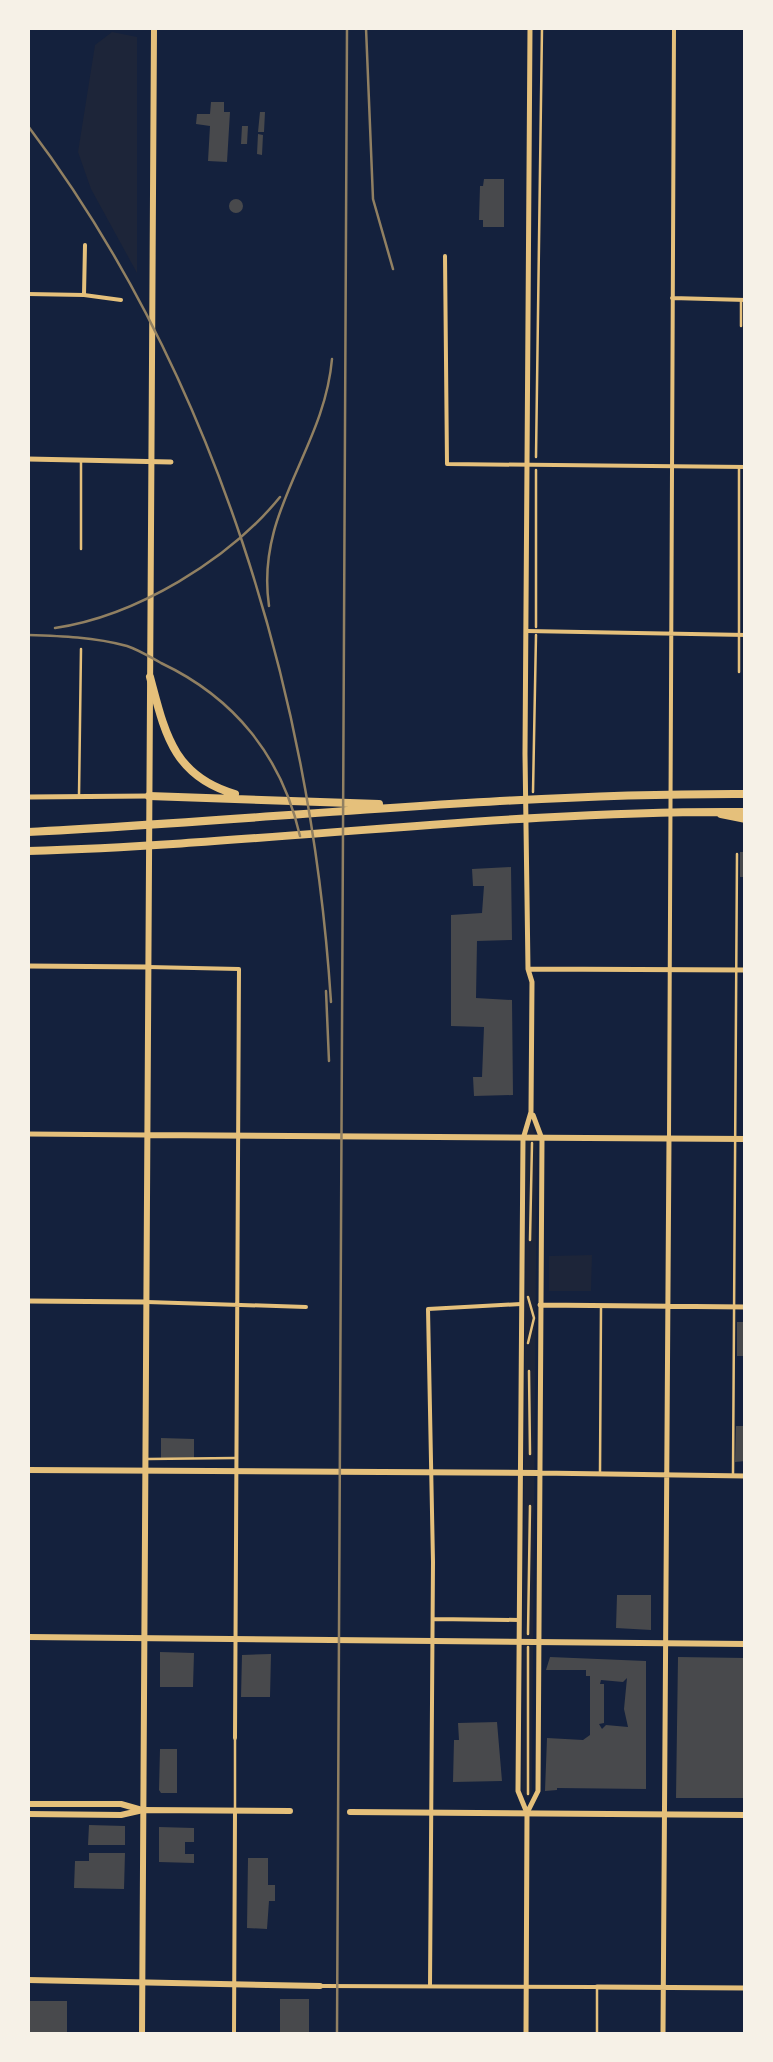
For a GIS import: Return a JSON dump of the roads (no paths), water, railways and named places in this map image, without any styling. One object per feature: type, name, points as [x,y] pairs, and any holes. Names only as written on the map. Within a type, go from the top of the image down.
[{"type":"highway","points":[[150,677],[154,708],[172,748],[189,770],[209,785],[248,797]]},
{"type":"highway","points":[[30,831],[477,800],[746,794]]},
{"type":"highway","points":[[149,796],[414,806]]},
{"type":"highway","points":[[28,853],[468,820],[706,812],[746,816]]},
{"type":"main road","points":[[150,677],[154,28]]},
{"type":"main road","points":[[142,2034],[149,796],[154,708]]},
{"type":"main road","points":[[147,1134],[746,1139]]},
{"type":"main road","points":[[28,1470],[540,1473]]},
{"type":"main road","points":[[28,1637],[746,1644]]},
{"type":"main road","points":[[28,1804],[120,1804],[144,1810]]},
{"type":"main road","points":[[28,1814],[121,1815],[144,1810],[290,1812]]},
{"type":"main road","points":[[350,1812],[746,1815]]},
{"type":"main road","points":[[28,1980],[320,1986]]},
{"type":"street","points":[[526,2034],[527,1814],[518,1791],[523,1139],[531,1112],[532,982],[528,968],[527,631],[530,28]]},
{"type":"street","points":[[663,2034],[674,28]]},
{"type":"street","points":[[84,295],[86,244]]},
{"type":"street","points":[[445,256],[446,464],[742,466]]},
{"type":"street","points":[[28,294],[122,300]]},
{"type":"street","points":[[672,298],[744,300]]},
{"type":"street","points":[[28,459],[171,462]]},
{"type":"street","points":[[527,631],[743,635]]},
{"type":"street","points":[[28,797],[149,796]]},
{"type":"street","points":[[28,966],[239,969],[235,1738]]},
{"type":"street","points":[[528,968],[746,970]]},
{"type":"street","points":[[527,1814],[538,1791],[542,1139],[531,1112]]},
{"type":"street","points":[[28,1134],[147,1134]]},
{"type":"street","points":[[28,1301],[306,1306]]},
{"type":"street","points":[[430,1986],[432,1619],[428,1309],[521,1304]]},
{"type":"street","points":[[540,1304],[746,1307]]},
{"type":"street","points":[[540,1473],[746,1476]]},
{"type":"street","points":[[520,1498],[529,1491],[539,1500]]},
{"type":"street","points":[[432,1619],[519,1620]]},
{"type":"street","points":[[234,1811],[234,2034]]},
{"type":"street","points":[[320,1986],[746,1988]]},
{"type":"lane","points":[[741,326],[744,300]]},
{"type":"lane","points":[[81,460],[81,549]]},
{"type":"lane","points":[[739,672],[743,635],[742,466]]},
{"type":"lane","points":[[79,797],[81,649]]},
{"type":"lane","points":[[733,1476],[737,854]]},
{"type":"lane","points":[[600,1474],[601,1306]]},
{"type":"lane","points":[[146,1459],[236,1458]]},
{"type":"lane","points":[[234,1811],[235,1738]]},
{"type":"lane","points":[[597,1987],[597,2034]]},
{"type":"railway","points":[[337,2034],[347,28]]},
{"type":"railway","points":[[366,28],[373,199],[393,269]]},
{"type":"railway","points":[[28,126],[94,222],[151,324],[201,431],[242,542],[276,655],[302,770],[320,886],[331,1002]]},
{"type":"railway","points":[[269,606],[267,572],[272,540],[317,423],[332,359]]},
{"type":"railway","points":[[55,628],[117,611],[179,582],[235,542],[280,497]]},
{"type":"railway","points":[[28,635],[127,646],[211,694],[233,712],[268,756],[292,807],[300,836]]},
{"type":"railway","points":[[326,991],[329,1061]]}]
